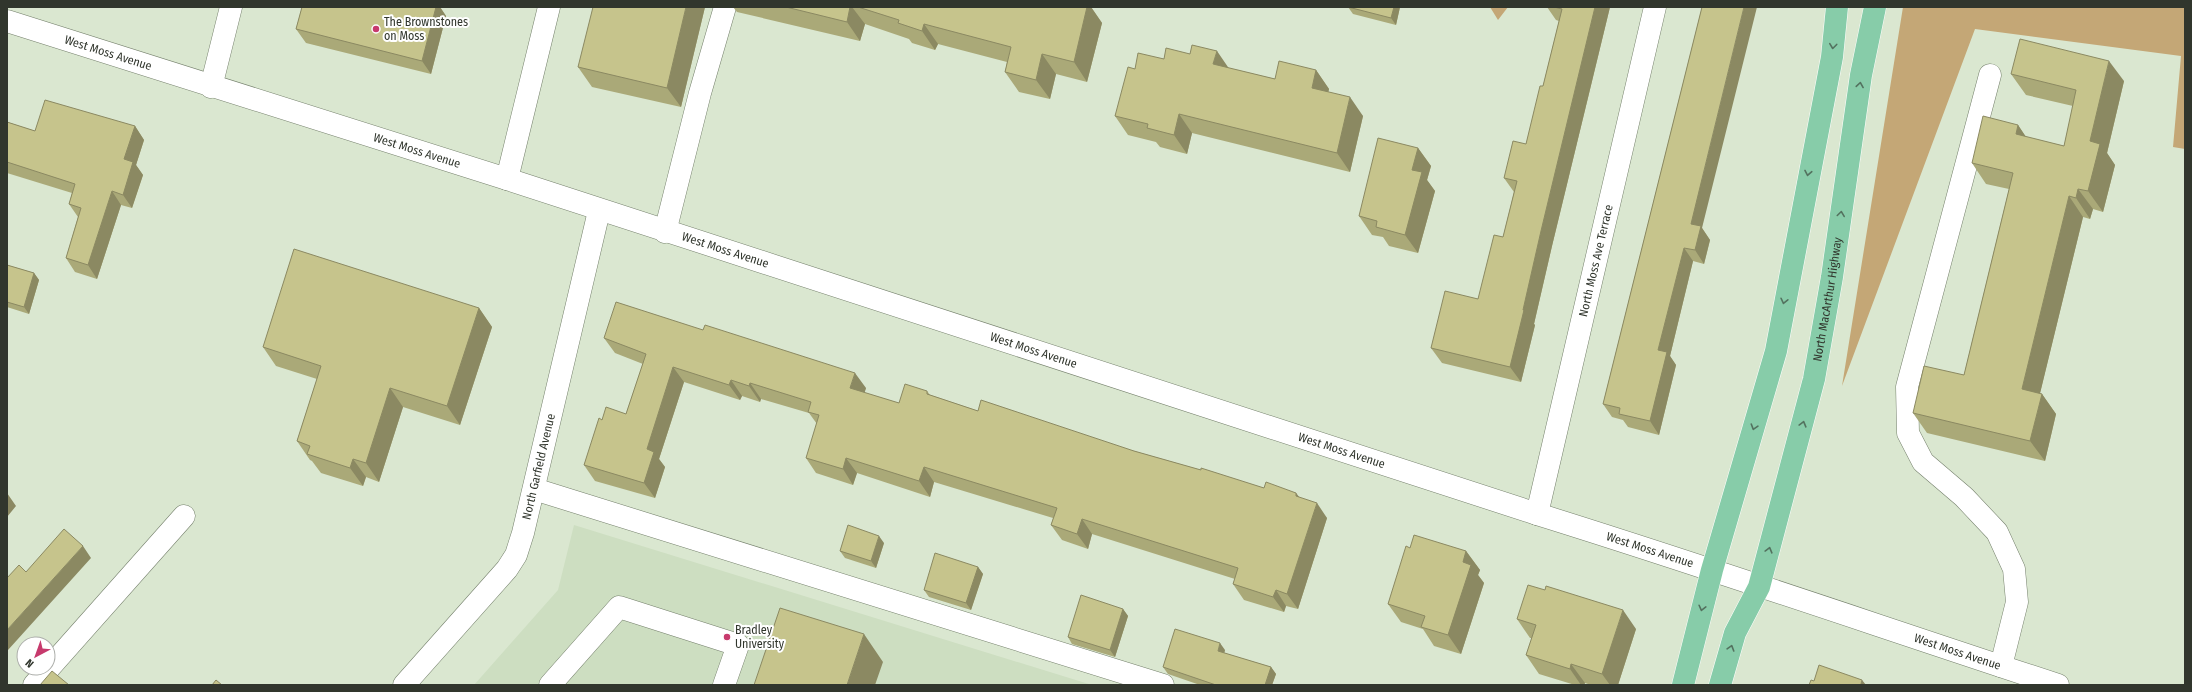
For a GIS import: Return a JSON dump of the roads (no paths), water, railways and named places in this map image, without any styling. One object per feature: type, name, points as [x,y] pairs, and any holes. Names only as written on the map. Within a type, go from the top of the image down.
[{"type":"main road","points":[[1684,685],[1712,570],[1776,351],[1832,57],[1837,7]]},
{"type":"main road","name":"North MacArthur Highway","points":[[1720,685],[1735,633],[1759,587],[1814,379],[1835,262],[1860,83],[1875,7]]},
{"type":"street","points":[[211,87],[231,7]]},
{"type":"street","points":[[507,179],[549,7]]},
{"type":"street","points":[[665,232],[700,93],[726,7]]},
{"type":"street","name":"North Moss Ave Terrace","points":[[1537,514],[1655,7]]},
{"type":"street","name":"West Moss Avenue","points":[[7,21],[211,87],[507,179],[599,211],[1665,554],[1759,587],[2058,685]]},
{"type":"street","points":[[1990,75],[1907,387],[1907,394],[1908,433],[1923,462],[1964,497],[1997,532],[2014,569],[2017,602],[2001,666]]},
{"type":"street","name":"North Garfield Avenue","points":[[404,685],[507,569],[516,555],[534,488],[599,211]]},
{"type":"street","points":[[534,488],[1163,685]]},
{"type":"street","points":[[34,685],[184,516]]},
{"type":"street","points":[[550,685],[619,607],[738,645],[724,685]]},
{"type":"place","name":"The Brownstones on Moss","points":[[376,29]]},
{"type":"place","name":"Bradley University","points":[[727,637]]}]
